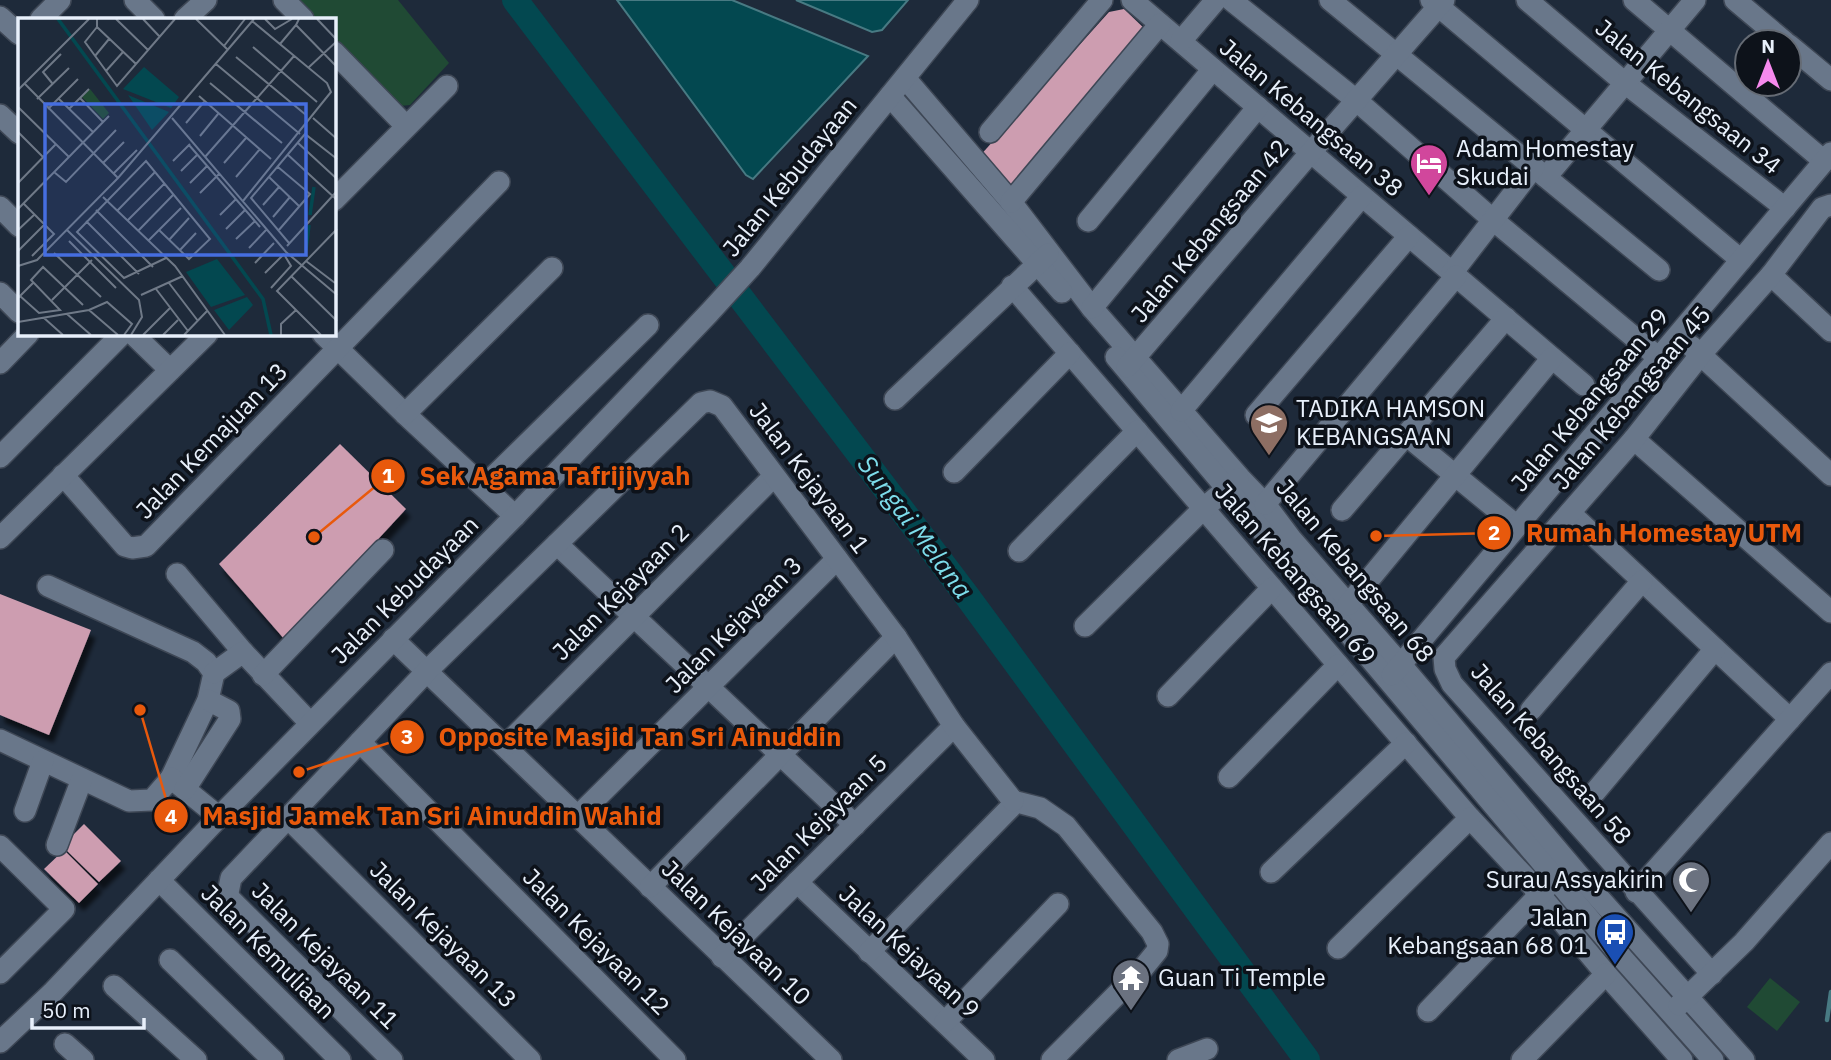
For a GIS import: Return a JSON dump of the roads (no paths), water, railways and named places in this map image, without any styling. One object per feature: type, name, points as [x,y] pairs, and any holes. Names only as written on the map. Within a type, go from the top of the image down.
[{"type":"street","points":[[42,18],[60,0]]},
{"type":"street","points":[[135,0],[153,18]]},
{"type":"street","points":[[186,18],[205,0]]},
{"type":"street","points":[[284,0],[302,18]]},
{"type":"street","name":"Jalan Kebudayaan","points":[[0,1042],[52,993],[219,817],[515,516],[709,313],[750,268],[968,0]]},
{"type":"street","points":[[990,132],[1102,0]]},
{"type":"street","name":"Jalan Kebangsaan 38","points":[[1132,0],[1584,385]]},
{"type":"street","points":[[1181,41],[1216,0]]},
{"type":"street","points":[[1231,0],[1356,100],[1492,219],[1659,358]]},
{"type":"street","points":[[1331,0],[1659,270]]},
{"type":"street","name":"Jalan Kebangsaan 34","points":[[1527,0],[1625,83],[1785,208]]},
{"type":"street","points":[[1634,0],[1828,157]]},
{"type":"street","points":[[1265,504],[1455,274],[1492,219],[1586,129],[1695,0]]},
{"type":"street","points":[[1735,0],[1768,28]]},
{"type":"street","points":[[1438,2],[1741,260]]},
{"type":"street","name":"Jalan Kebangsaan 42","points":[[1131,364],[1438,2]]},
{"type":"street","points":[[1011,202],[1160,24]]},
{"type":"street","points":[[336,54],[406,126]]},
{"type":"street","points":[[1803,57],[1831,80]]},
{"type":"street","points":[[1088,221],[1213,69]]},
{"type":"street","name":"Jalan Kebangsaan 68","points":[[905,78],[1011,202],[1044,258],[1131,364],[1395,672],[1744,1060]]},
{"type":"street","points":[[336,196],[447,86]]},
{"type":"street","name":"Jalan Kebangsaan 68","points":[[890,96],[1093,308],[1131,364],[1181,411],[1233,483],[1265,504],[1348,605],[1395,672],[1555,878],[1713,1060]]},
{"type":"street","points":[[1093,308],[1258,107]]},
{"type":"street","points":[[0,115],[18,132]]},
{"type":"street","name":"Jalan Kebangsaan 29","points":[[1395,672],[1828,157]]},
{"type":"street","name":"Jalan Kemajuan 13","points":[[336,335],[499,183]]},
{"type":"street","points":[[1181,411],[1362,195]]},
{"type":"street","name":"Jalan Kebangsaan 45","points":[[1444,657],[1634,439],[1701,354],[1771,275],[1822,208],[1831,205]]},
{"type":"street","points":[[0,207],[18,225]]},
{"type":"street","points":[[1256,415],[1409,236]]},
{"type":"street","points":[[895,399],[1012,285],[1044,258]]},
{"type":"street","points":[[405,414],[552,268]]},
{"type":"street","points":[[1771,275],[1831,331]]},
{"type":"street","name":"Jalan Kebangsaan 69","points":[[1012,285],[1539,895],[1674,1057]]},
{"type":"street","points":[[0,293],[18,311]]},
{"type":"street","points":[[1342,510],[1506,318]]},
{"type":"street","points":[[484,486],[648,326]]},
{"type":"street","points":[[1678,335],[1831,475]]},
{"type":"street","points":[[0,363],[27,336]]},
{"type":"street","points":[[0,457],[120,336]]},
{"type":"street","points":[[135,336],[170,370]]},
{"type":"street","points":[[0,537],[205,336]]},
{"type":"street","points":[[330,341],[515,516]]},
{"type":"street","name":"Jalan Kemajuan 13","points":[[63,475],[125,546],[146,546],[330,341]]},
{"type":"street","points":[[954,472],[1070,353]]},
{"type":"street","points":[[1348,605],[1552,358]]},
{"type":"street","name":"Jalan Kejayaan 1","points":[[428,670],[701,403],[710,401],[722,406],[896,637],[954,726]]},
{"type":"street","points":[[1019,551],[1137,431]]},
{"type":"street","points":[[1406,435],[1517,526]]},
{"type":"street","points":[[1634,439],[1831,612]]},
{"type":"street","name":"Jalan Kejayaan 2","points":[[505,746],[774,476]]},
{"type":"street","points":[[1085,626],[1204,508],[1233,483]]},
{"type":"street","points":[[1570,513],[1790,719]]},
{"type":"street","points":[[556,544],[855,825]]},
{"type":"street","points":[[263,675],[383,550]]},
{"type":"street","name":"Jalan Kejayaan 3","points":[[578,816],[837,559]]},
{"type":"street","points":[[177,574],[263,675],[310,723]]},
{"type":"street","points":[[1531,710],[1642,581]]},
{"type":"street","points":[[48,586],[193,652],[206,662],[214,673]]},
{"type":"street","points":[[1168,696],[1272,587]]},
{"type":"street","points":[[650,887],[896,637]]},
{"type":"street","name":"Jalan Kejayaan 10","points":[[393,639],[831,1060]]},
{"type":"street","points":[[1595,792],[1716,649]]},
{"type":"street","points":[[0,740],[129,801],[152,800],[178,783],[208,700],[214,673],[243,652]]},
{"type":"street","name":"Jalan Kebangsaan 58","points":[[1444,657],[1445,669],[1452,684],[1712,974]]},
{"type":"street","points":[[1229,777],[1338,665]]},
{"type":"street","name":"Jalan Kejayaan 11","points":[[392,1060],[230,899],[228,893],[231,878],[428,670]]},
{"type":"street","points":[[1636,892],[1831,673]]},
{"type":"street","points":[[954,726],[1013,800],[1040,808],[1066,826],[1152,932],[1158,944],[1157,951],[1144,967],[1052,1060]]},
{"type":"street","name":"Jalan Kejayaan 5","points":[[722,957],[954,726]]},
{"type":"street","name":"Jalan Kejayaan 12","points":[[360,742],[675,1060]]},
{"type":"street","points":[[1271,872],[1406,743]]},
{"type":"street","points":[[25,811],[43,761]]},
{"type":"street","points":[[57,845],[82,779]]},
{"type":"street","points":[[178,783],[219,817]]},
{"type":"street","points":[[869,952],[1010,808],[1013,800]]},
{"type":"street","name":"Jalan Kejayaan 13","points":[[288,818],[530,1060]]},
{"type":"street","points":[[1338,948],[1470,818]]},
{"type":"street","points":[[1670,1013],[1744,942],[1831,843]]},
{"type":"street","points":[[0,846],[64,909],[0,973]]},
{"type":"street","points":[[1428,1011],[1555,878]]},
{"type":"street","name":"Jalan Kemuliaan","points":[[159,880],[340,1060]]},
{"type":"street","name":"Jalan Kejayaan 9","points":[[797,882],[984,1060]]},
{"type":"street","points":[[945,1022],[1058,904]]},
{"type":"street","points":[[170,960],[273,1060]]},
{"type":"street","points":[[1522,1060],[1606,974]]},
{"type":"street","points":[[114,986],[196,1060]]},
{"type":"street","points":[[65,1044],[83,1060]]},
{"type":"street","points":[[1178,1060],[1207,1049]]},
{"type":"waterway","name":"Sungai Melana","points":[[515,0],[967,596],[1307,1060]]},
{"type":"waterway","points":[[1827,1020],[1831,992]]},
{"type":"place","name":"Adam Homestay Skudai","points":[[1429,197]]},
{"type":"place","name":"TADIKA HAMSON KEBANGSAAN","points":[[1269,457]]},
{"type":"place","name":"Rumah Homestay UTM","points":[[1376,536]]},
{"type":"place","name":"Sek Agama Tafrijiyyah","points":[[314,537]]},
{"type":"place","name":"Masjid Jamek Tan Sri Ainuddin Wahid","points":[[140,710]]},
{"type":"place","name":"Opposite Masjid Tan Sri Ainuddin","points":[[299,772]]},
{"type":"place","name":"Surau Assyakirin","points":[[1691,914]]},
{"type":"place","name":"Jalan Kebangsaan 68 01","points":[[1615,966]]},
{"type":"place","name":"Guan Ti Temple","points":[[1131,1012]]}]
